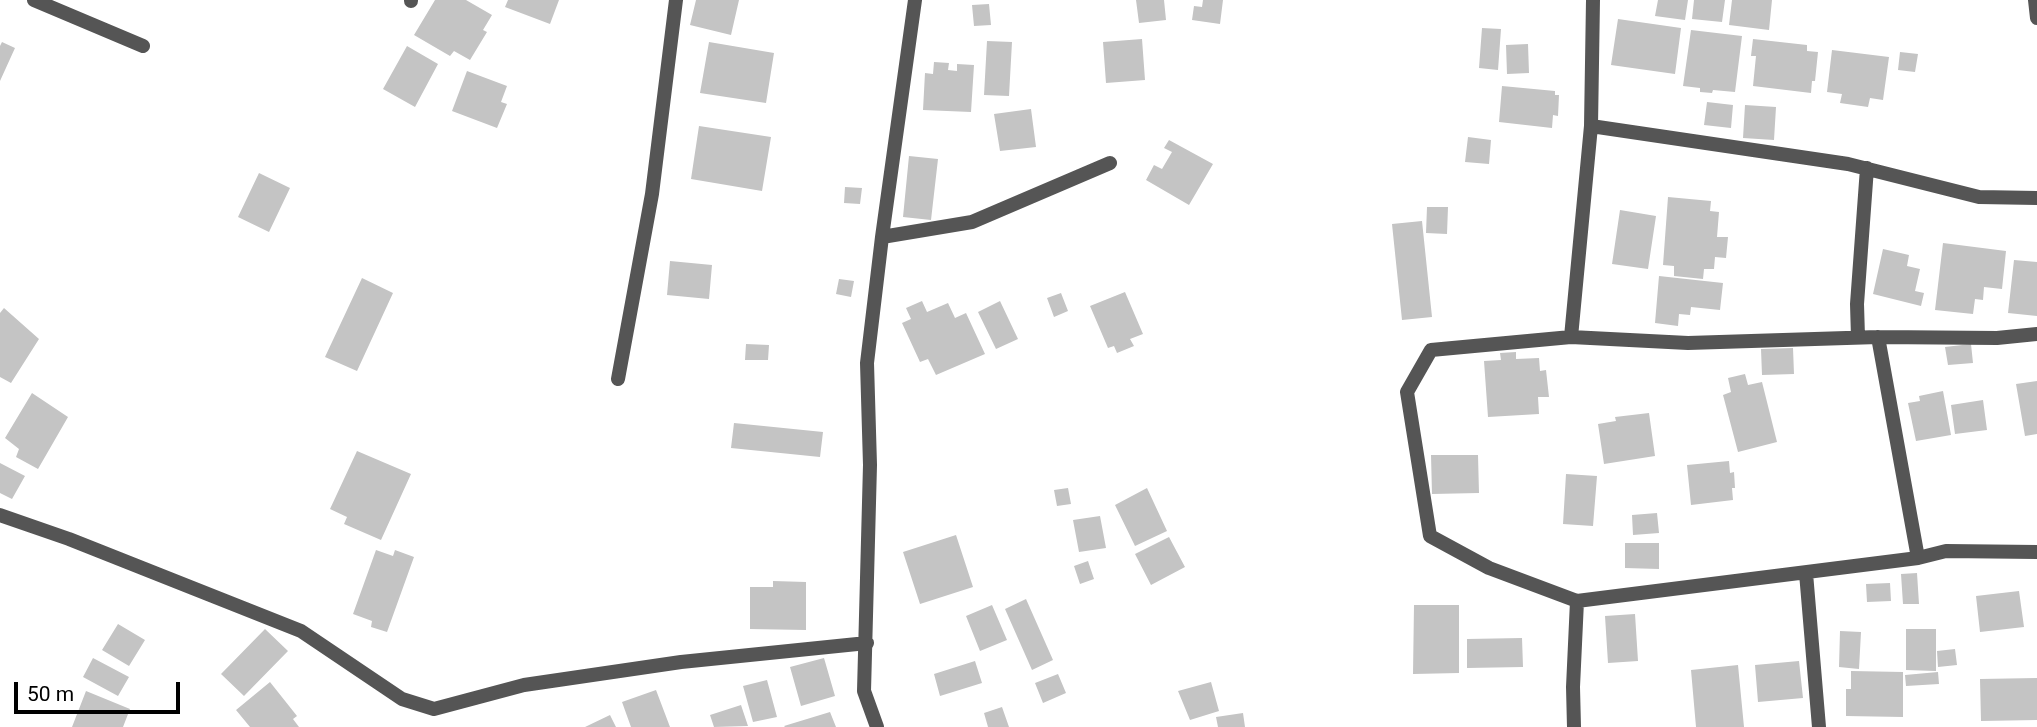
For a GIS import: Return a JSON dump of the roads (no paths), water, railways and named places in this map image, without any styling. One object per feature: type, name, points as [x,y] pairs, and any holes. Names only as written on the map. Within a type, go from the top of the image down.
[{"type":"street","points":[[34,0],[143,46]]},
{"type":"street","points":[[618,379],[652,194],[676,0]]},
{"type":"street","points":[[877,727],[864,691],[870,465],[867,363],[915,0]]},
{"type":"street","points":[[1571,337],[1591,126],[1593,0]]},
{"type":"street","points":[[2035,0],[2037,18]]},
{"type":"street","points":[[1591,126],[1867,168],[1979,197],[2037,198]]},
{"type":"street","points":[[882,237],[972,222],[1110,163]]},
{"type":"street","points":[[1858,337],[1857,304],[1867,168]]},
{"type":"street","points":[[2037,334],[1997,338],[1858,337],[1689,343],[1571,337],[1431,350],[1407,392],[1430,536],[1489,568],[1577,601],[1918,558],[1946,551],[2037,552]]},
{"type":"street","points":[[1878,337],[1918,558]]},
{"type":"street","points":[[0,515],[69,539],[301,631],[402,699],[434,709],[524,685],[681,662],[867,643]]},
{"type":"street","points":[[1806,573],[1819,727]]},
{"type":"street","points":[[1574,727],[1577,601]]}]
